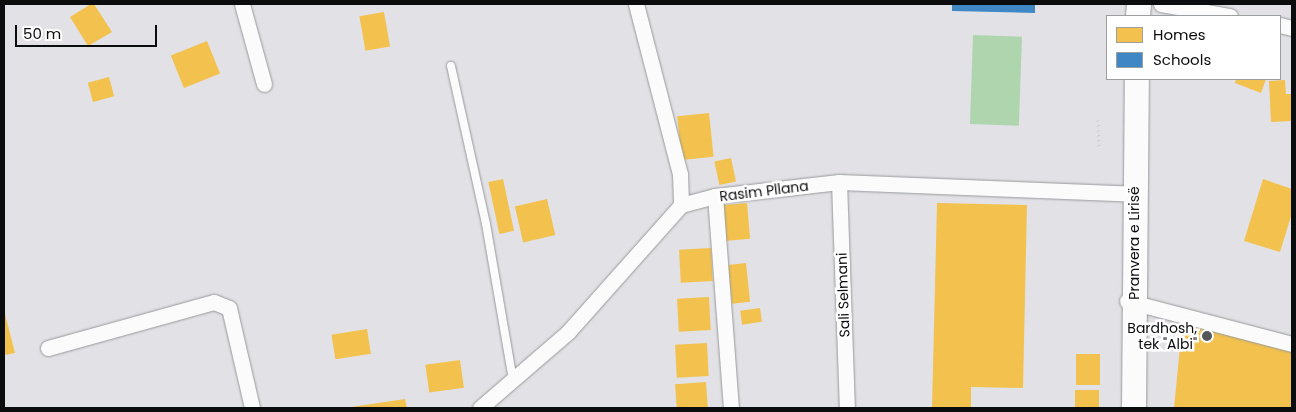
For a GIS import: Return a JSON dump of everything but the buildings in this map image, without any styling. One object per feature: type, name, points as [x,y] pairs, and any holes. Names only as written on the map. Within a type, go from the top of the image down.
[{"type":"main road","name":"Pranvera e Lirisë","points":[[1127,80],[1129,301],[1134,408]]},
{"type":"main road","name":"Pranvera e Lirisë","points":[[1129,193],[1137,80]]},
{"type":"main road","name":"Pranvera e Lirisë","points":[[1121,408],[1129,301]]},
{"type":"street","points":[[242,4],[264,84]]},
{"type":"street","points":[[480,408],[568,332],[681,205],[680,174],[636,4]]},
{"type":"street","points":[[1162,4],[1224,15]]},
{"type":"street","name":"Rasim Pllana","points":[[681,205],[715,196],[840,182],[1129,193]]},
{"type":"street","name":"Sali Selmani","points":[[840,182],[847,408]]},
{"type":"street","points":[[715,196],[731,408]]},
{"type":"street","points":[[1129,301],[1292,344]]},
{"type":"street","points":[[48,348],[214,302],[229,308],[252,408]]},
{"type":"lane","points":[[451,66],[486,224],[513,380]]},
{"type":"path","points":[[1098,120],[1099,149]]},
{"type":"green space","points":[[973,35],[1022,37],[1019,126],[970,124]]},
{"type":"place","name":"Bardhosh, tek \"Albi\"","points":[[1207,336]]}]
